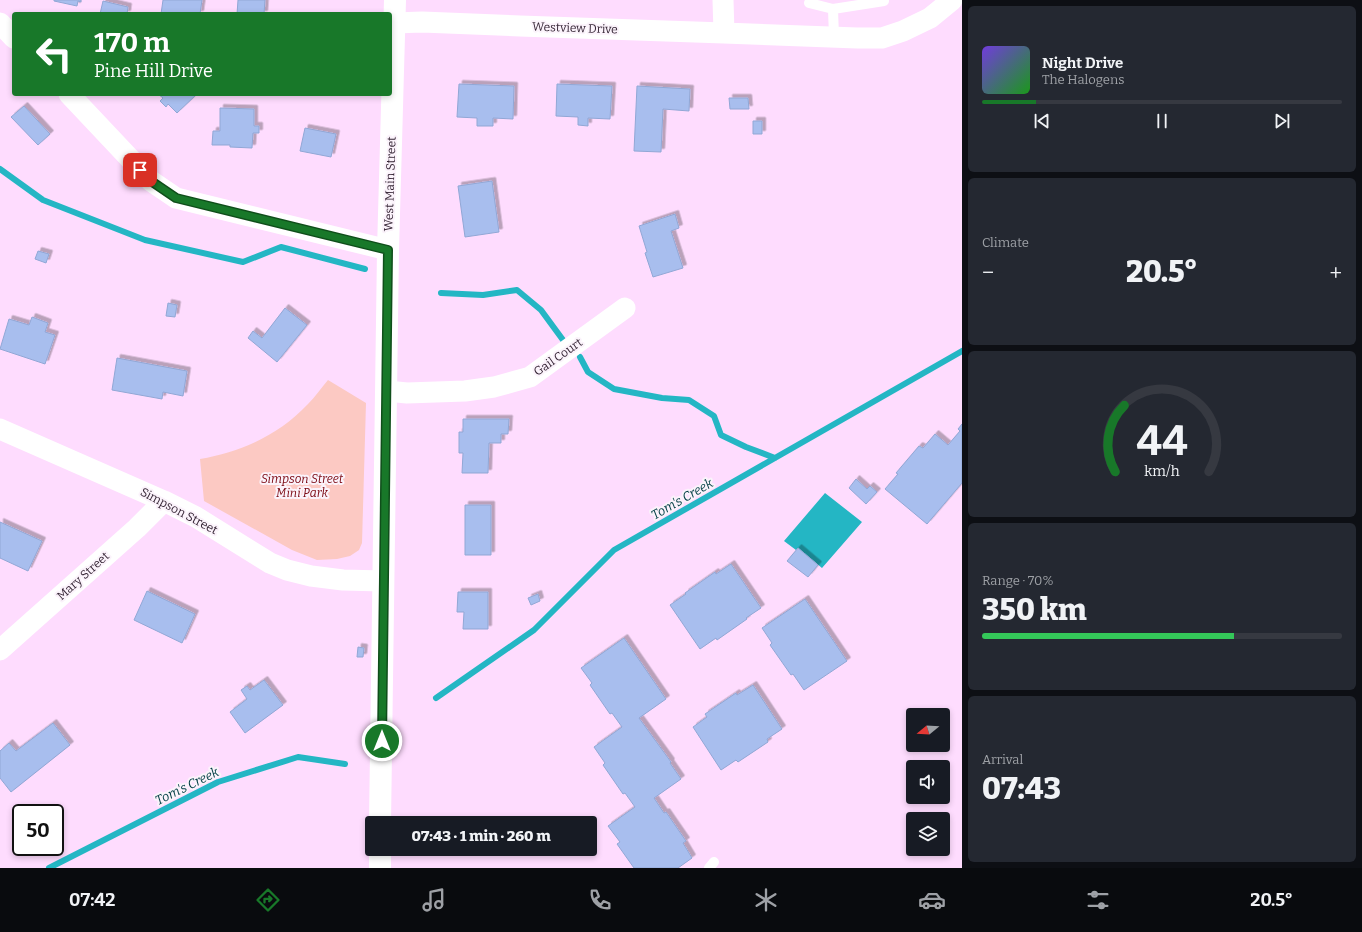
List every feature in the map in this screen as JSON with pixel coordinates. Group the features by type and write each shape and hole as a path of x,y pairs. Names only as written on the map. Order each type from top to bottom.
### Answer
{"main road":[{"name":"West Main Street","path":"380,816 388,250 395,0"},
{"path":"380,856 380,868"}],"street":[{"path":"723,0 724,33"},
{"name":"Westview Drive","path":"394,23 422,22 882,38 930,18 952,0"},
{"path":"0,23 12,36"},
{"path":"71,96 151,181 176,198 388,250"},
{"name":"Gail Court","path":"387,391 408,393 465,391 494,388 530,377 625,308"},
{"name":"Simpson Street","path":"0,429 164,501 196,517 270,563 288,570 311,576 343,580 383,581"},
{"name":"Mary Street","path":"0,650 137,528 164,501"}],"lane":[{"path":"809,3 833,8 884,1"},
{"path":"833,8 834,37"}],"green space":[{"name":"Simpson Street Mini Park","path":"328,380 366,403 362,543 359,550 350,556 337,559 317,560 292,550 204,501 200,459 245,447 285,425 311,401"}],"water":[{"path":"825,493 862,522 822,568 798,548 796,550 784,541"}],"building":[{"path":"54,0 81,0 81,2 78,1 77,6"},
{"path":"163,0 202,0 200,12 161,12"},
{"path":"238,0 265,0 264,12 237,12"},
{"path":"103,1 128,7 127,12 100,12"},
{"path":"459,84 514,86 513,119 493,118 493,126 477,126 477,118 457,117"},
{"path":"557,84 612,86 610,119 588,118 588,126 578,125 578,117 556,116"},
{"path":"637,86 690,89 689,111 663,109 661,152 634,151"},
{"path":"160,96 195,96 177,113 168,104 166,107 160,101 163,98"},
{"path":"729,98 748,98 749,109 730,109"},
{"path":"24,106 50,134 38,145 11,117"},
{"path":"220,108 254,109 254,126 259,126 259,133 253,133 252,148 230,147 230,145 212,145 213,131 220,131"},
{"path":"753,121 762,121 762,134 753,134"},
{"path":"305,128 336,134 331,157 300,151"},
{"path":"492,181 499,232 465,237 458,186"},
{"path":"675,214 679,228 671,231 683,268 653,277 645,253 647,252 639,226"},
{"path":"38,251 49,254 46,263 35,259"},
{"path":"168,303 177,305 175,317 166,316"},
{"path":"285,308 307,325 277,362 248,338 253,331 262,338"},
{"path":"32,317 48,323 45,332 55,335 45,364 0,349 9,319 29,325"},
{"path":"117,358 187,371 183,396 163,392 162,399 112,390"},
{"path":"463,419 509,419 508,434 501,434 501,443 489,443 488,473 462,473 463,453 459,453 459,432 463,432"},
{"path":"962,424 962,483 927,524 885,489 898,474 896,473 919,446 923,448 935,434 948,445 960,431 958,429"},
{"path":"856,479 867,489 870,486 877,492 866,504 849,488"},
{"path":"465,505 491,505 491,555 465,555"},
{"path":"0,522 42,541 28,571 0,558"},
{"path":"798,548 818,565 808,577 787,561"},
{"path":"731,564 761,608 717,640 716,638 700,649 670,605 715,572 716,574"},
{"path":"147,591 195,614 182,643 134,620"},
{"path":"458,592 488,592 488,629 463,629 464,612 457,612"},
{"path":"538,594 540,601 531,605 528,598"},
{"path":"805,599 847,661 804,690 793,674 791,675 770,645 772,643 762,628"},
{"path":"624,638 666,699 639,718 671,762 670,763 681,779 654,798 664,813 666,812 686,841 683,843 692,858 678,868 634,868 617,844 620,842 608,826 635,807 625,793 623,794 603,765 605,763 594,747 622,727 612,713 610,714 590,685 592,683 581,668"},
{"path":"358,647 364,648 363,657 357,657"},
{"path":"264,680 283,705 245,733 230,712 247,699 241,690 247,686 250,690"},
{"path":"753,685 782,729 767,739 768,742 738,762 736,760 721,770 693,727 707,717 705,714 736,693 737,695"},
{"path":"53,723 70,745 11,792 0,778 0,751 9,743 16,751"}],"waterway":[{"path":"0,169 43,200 145,240 243,262 281,247 365,269"},
{"path":"441,293 483,295 517,290 541,310 563,340"},
{"name":"Tom's Creek","path":"436,698 534,630 614,550 962,351"},
{"path":"580,357 588,372 614,389 662,398 689,400 714,416 721,435 746,447 775,458"},
{"name":"Tom's Creek","path":"49,868 218,782 298,757 345,764"}],"route":[{"path":"140,170 151,181 176,198 388,250 382,741"}]}
